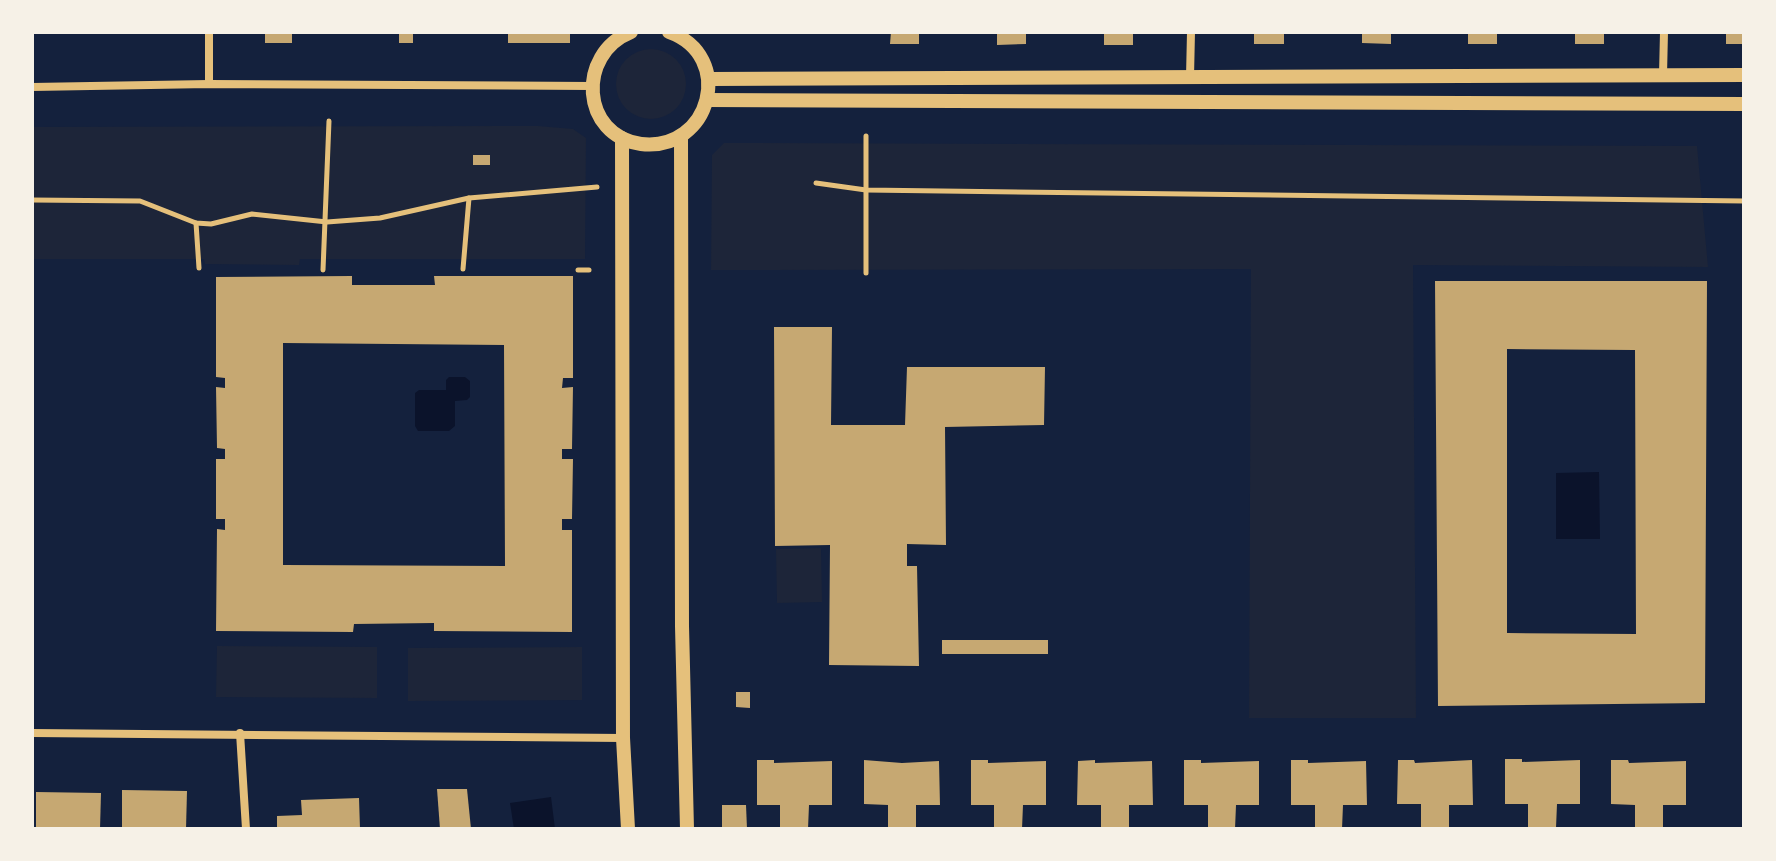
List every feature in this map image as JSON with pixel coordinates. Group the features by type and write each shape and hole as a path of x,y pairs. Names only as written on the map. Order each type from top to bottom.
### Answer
{"street":[{"path":"209,32 209,84"},
{"path":"1190,77 1191,32"},
{"path":"1663,75 1664,32"},
{"path":"623,34 605,50 595,67 592,86 594,102 609,128 622,138 639,144 657,144 681,136 701,116 707,100 710,79 693,47 677,34"},
{"path":"710,79 1744,75"},
{"path":"32,87 209,84 592,86"},
{"path":"707,100 1744,104"},
{"path":"681,136 682,626 687,829"},
{"path":"622,138 623,738 628,829"},
{"path":"32,733 623,738"},
{"path":"240,733 246,829"}],"path":[{"path":"323,270 329,121"},
{"path":"866,136 866,273"},
{"path":"816,183 866,190 1744,201"},
{"path":"32,200 140,201 196,223 211,224 252,214 327,222 380,218 469,198 597,187"},
{"path":"463,269 469,198"},
{"path":"196,223 199,268"},
{"path":"578,270 589,270"}],"shaded area":[{"path":"651,49 676,59 686,84 676,109 651,119 626,109 616,84 626,59"},
{"path":"538,126 573,129 586,138 585,259 300,259 299,265 205,264 204,259 32,259 32,127"},
{"path":"724,143 1697,146 1708,267 1413,265 1416,718 1249,718 1251,269 711,270 712,155"},
{"path":"449,377 465,377 470,381 470,397 455,401 455,426 449,431 418,431 415,426 415,393 419,390 446,390"},
{"path":"1599,472 1600,539 1556,539 1556,473"},
{"path":"821,548 822,602 777,603 776,549"},
{"path":"217,646 377,647 377,698 216,697"},
{"path":"582,647 582,700 408,701 408,648"},
{"path":"551,797 555,829 514,829 510,803"}],"building":[{"path":"265,32 292,32 292,43 265,43"},
{"path":"399,32 413,32 413,43 399,43"},
{"path":"508,32 570,32 570,43 508,43"},
{"path":"891,32 919,32 919,44 890,44"},
{"path":"997,32 1026,32 1026,44 997,45"},
{"path":"1104,32 1133,32 1133,45 1104,45"},
{"path":"1254,32 1284,32 1284,44 1254,44"},
{"path":"1362,32 1391,32 1391,44 1362,43"},
{"path":"1468,32 1497,32 1497,44 1468,44"},
{"path":"1575,32 1604,32 1604,44 1575,44"},
{"path":"1726,32 1744,32 1744,44 1726,44"},
{"path":"473,155 490,155 490,165 473,165"},
{"path":"352,276 352,285 435,285 434,276 573,276 573,378 563,378 562,388 573,387 572,449 562,449 562,459 573,459 572,519 562,519 562,530 572,530 572,632 434,631 434,623 354,624 353,632 216,631 217,529 225,530 225,519 216,519 216,459 225,459 225,449 217,448 216,387 225,388 225,378 216,377 216,277","holes":["283,343 504,345 505,566 283,565"]},
{"path":"1435,281 1707,281 1705,703 1438,706","holes":["1507,349 1635,350 1636,634 1507,633"]},
{"path":"774,327 832,327 831,425 905,425 907,367 1045,367 1044,425 945,427 946,545 907,544 907,566 917,566 919,666 829,665 830,545 775,546"},
{"path":"942,640 1048,640 1048,654 942,654"},
{"path":"736,692 750,692 750,708 736,707"},
{"path":"1505,759 1522,759 1522,762 1580,760 1580,804 1557,804 1556,828 1528,828 1528,804 1505,804"},
{"path":"757,760 774,760 774,763 832,761 832,805 809,805 808,829 780,829 780,805 757,805"},
{"path":"864,760 902,763 939,761 940,805 916,805 916,829 888,829 888,805 864,804"},
{"path":"971,760 988,760 988,763 1046,761 1046,805 1023,805 1022,829 994,829 994,805 971,805"},
{"path":"1095,760 1095,763 1152,761 1153,805 1129,805 1129,829 1101,829 1101,805 1077,805 1078,761"},
{"path":"1184,760 1201,760 1201,763 1259,761 1259,805 1236,805 1235,829 1208,829 1208,805 1184,805"},
{"path":"1291,760 1308,760 1308,763 1366,761 1367,805 1343,805 1342,829 1315,829 1315,805 1291,805"},
{"path":"1398,760 1414,760 1415,763 1472,760 1473,805 1449,805 1449,829 1421,829 1421,804 1397,804"},
{"path":"1611,760 1628,760 1629,763 1686,761 1686,805 1663,805 1663,829 1635,829 1635,805 1611,804"},
{"path":"437,789 467,789 471,829 440,829"},
{"path":"122,790 187,791 186,829 122,829"},
{"path":"36,792 101,793 100,829 36,829"},
{"path":"359,798 360,829 277,829 277,816 302,815 301,800"},
{"path":"722,805 746,805 747,829 722,829"}]}
